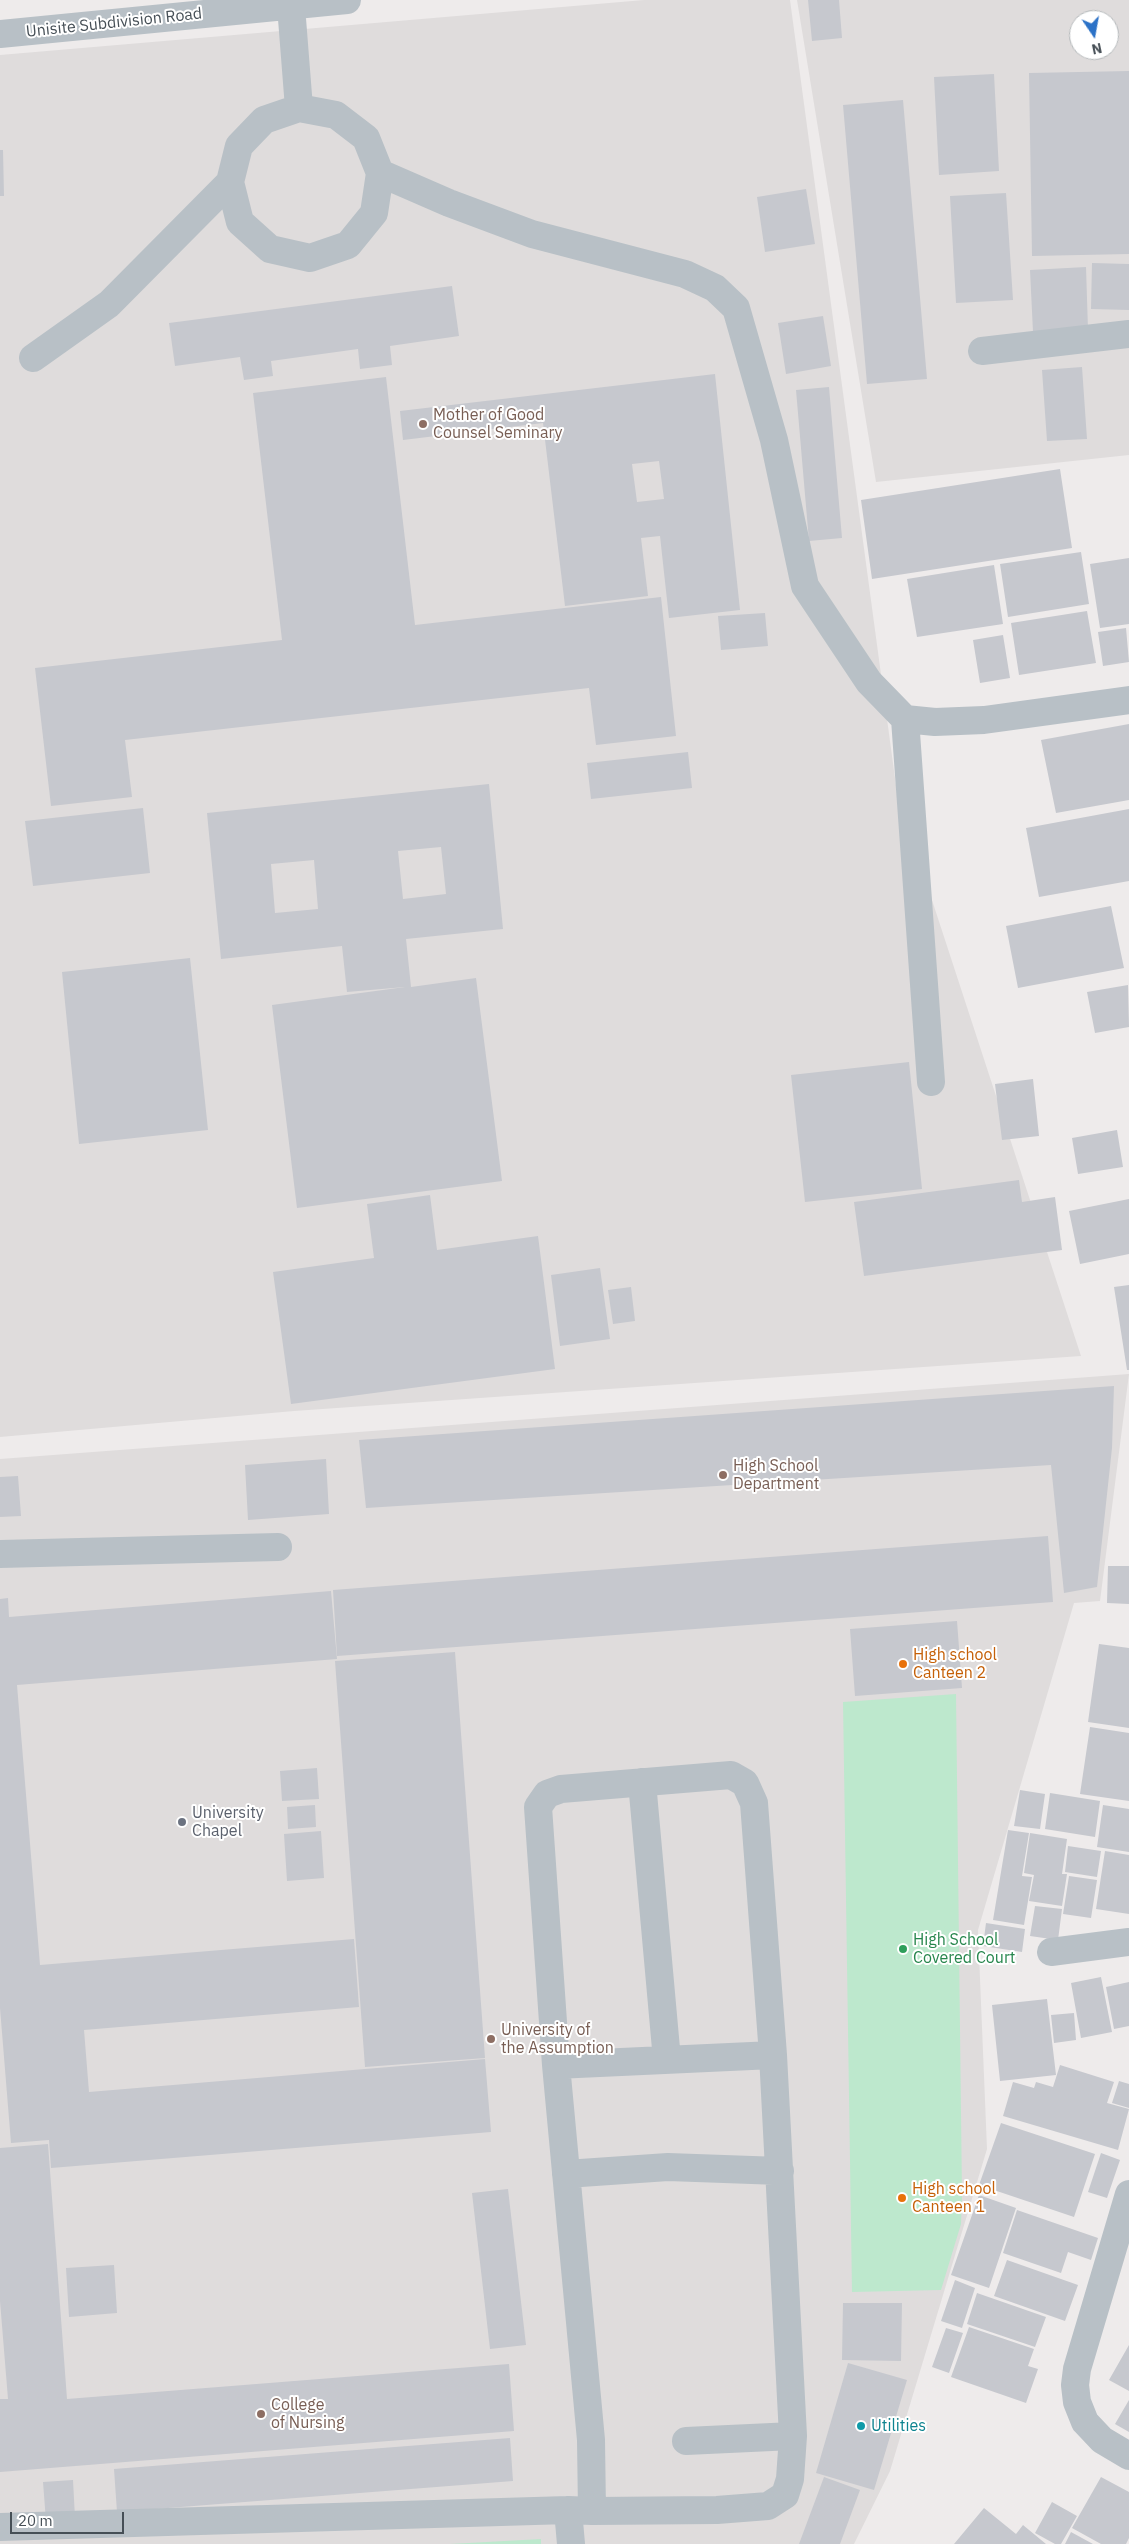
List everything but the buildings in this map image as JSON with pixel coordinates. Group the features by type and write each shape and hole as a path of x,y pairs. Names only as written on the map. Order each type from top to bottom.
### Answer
{"street":[{"name":"Unisite Subdivision Road","path":"0,34 347,0"},
{"path":"291,6 299,108"},
{"path":"299,108 336,115 366,138 380,173 374,213 348,245 310,258 270,249 240,222 230,182 239,146 264,120 299,108"},
{"path":"380,173 449,204 532,234 685,274 715,288 736,308 774,440 805,586 869,682 905,719 935,722 984,720 1129,700"},
{"path":"33,358 109,304 230,182"},
{"path":"982,351 1129,334"},
{"path":"905,719 931,1082"},
{"path":"0,1554 278,1547"},
{"path":"0,2526 580,2510 717,2510 768,2506 785,2494 790,2479 793,2436 773,2055 754,1804 745,1783 730,1775 561,1789 547,1794 538,1807 556,2065 591,2440 580,2510 571,2544"},
{"path":"642,1782 667,2060"},
{"path":"1051,1952 1129,1942"},
{"path":"556,2065 773,2055"},
{"path":"566,2174 668,2167 780,2171"},
{"path":"1129,2194 1077,2369 1075,2385 1077,2402 1085,2422 1102,2440 1129,2456"},
{"path":"686,2441 793,2436"}],"shaded area":[{"name":"Mother of Good Counsel Seminary","path":"644,0 790,0 897,793 1081,1356 294,1411 0,1437 0,55"},
{"path":"797,0 1129,0 1129,455 876,482"},
{"name":"University of the Assumption","path":"1129,1374 1100,1601 1074,1603 978,1930 987,2149 890,2471 854,2544 0,2544 0,1459"}],"green space":[{"name":"High School Covered Court","path":"956,1694 961,2224 941,2290 852,2292 843,1702"},
{"path":"541,2539 541,2544 450,2544"}],"place":[{"name":"Mother of Good Counsel Seminary","path":"423,424"},
{"name":"High School Department","path":"723,1475"},
{"name":"High school Canteen 2","path":"903,1664"},
{"name":"University Chapel","path":"182,1822"},
{"name":"High School Covered Court","path":"903,1949"},
{"name":"University of the Assumption","path":"491,2039"},
{"name":"High school Canteen 1","path":"902,2198"},
{"name":"College of Nursing","path":"261,2414"},
{"name":"Utilities","path":"861,2426"}]}
